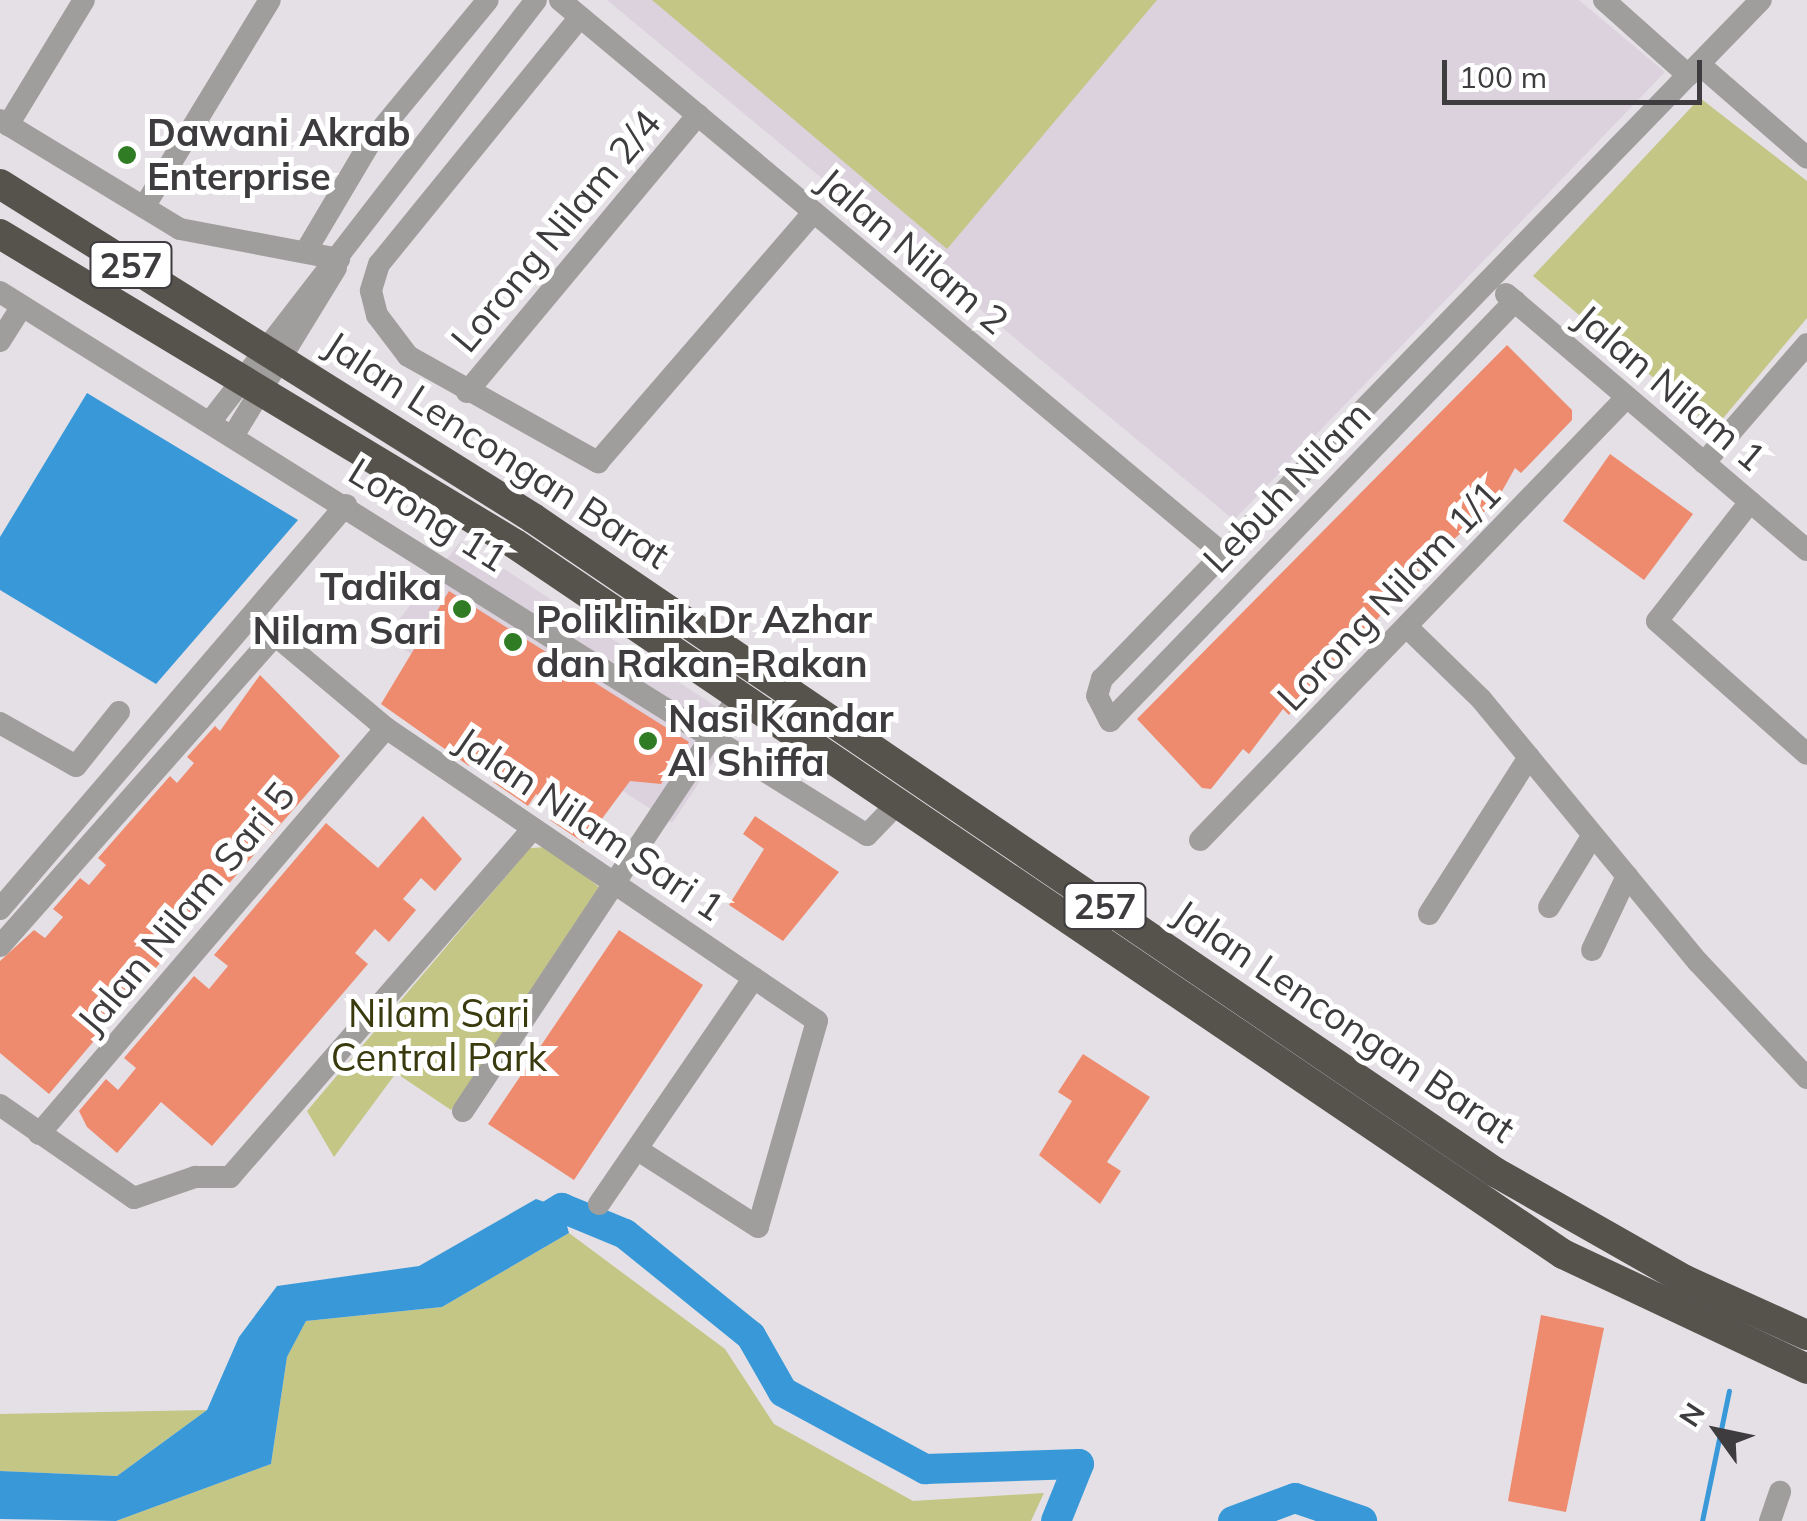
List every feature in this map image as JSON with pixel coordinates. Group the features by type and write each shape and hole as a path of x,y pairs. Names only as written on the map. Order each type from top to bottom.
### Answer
{"highway":[{"name":"Jalan Lencongan Barat","path":"0,184 273,353 676,614 1495,1172 1685,1280 1807,1335"},
{"name":"Jalan Lencongan Barat","path":"0,234 515,544 1563,1254 1807,1369"}],"street":[{"path":"84,0 4,122 144,207 230,244 307,249 339,259"},
{"path":"144,207 270,0"},
{"path":"307,249 370,143 488,0"},
{"path":"210,422 250,386 339,259 536,0"},
{"name":"Jalan Nilam 2","path":"560,0 1222,552"},
{"path":"1604,0 1807,158"},
{"path":"1222,552 1761,0"},
{"path":"580,16 379,264 371,291 390,339 467,392 598,462 814,212"},
{"name":"Lorong Nilam 2/4","path":"467,392 698,115"},
{"name":"Jalan Nilam 1","path":"1488,279 1807,550"},
{"name":"Lorong 11","path":"0,292 714,733 867,835 896,805"},
{"name":"Lebuh Nilam","path":"1222,552 1102,679 1097,696 1110,721 1515,301"},
{"path":"0,341 22,306"},
{"path":"1704,463 1807,344"},
{"path":"234,436 250,386"},
{"name":"Lorong Nilam 1/1","path":"1200,840 1626,398"},
{"path":"1750,502 1657,620 1807,754"},
{"path":"0,910 346,505"},
{"path":"1408,628 1529,757 1627,876 1807,1078"},
{"name":"Jalan Nilam Sari 1","path":"0,946 265,637 286,640 386,728 817,1021 760,1226 638,1150"},
{"path":"462,1111 738,698"},
{"path":"0,723 76,766 119,712"},
{"name":"Jalan Nilam Sari 5","path":"39,1134 386,728"},
{"path":"1429,914 1529,757"},
{"path":"0,1105 134,1198 194,1177 230,1177 533,828"},
{"path":"1549,907 1593,835"},
{"path":"1592,950 1627,876"},
{"path":"600,1204 754,978"},
{"path":"1770,1521 1780,1492"}],"shaded area":[{"path":"607,0 1579,0 1665,72 1234,520"},
{"path":"461,541 740,722 672,823 385,637"}],"green space":[{"path":"652,0 1157,0 947,249"},
{"path":"1700,98 1807,181 1807,318 1714,429 1533,276"},
{"name":"Nilam Sari Central Park","path":"548,847 599,887 451,1110 396,1073 334,1157 307,1111 530,848"},
{"path":"569,1233 725,1349 774,1424 913,1501 1044,1493 1031,1521 116,1521 271,1464 287,1357 306,1321 442,1307"},
{"path":"207,1410 117,1476 0,1471 0,1414"}],"water":[{"path":"87,393 298,520 156,684 0,590 0,537"},
{"path":"536,1199 562,1208 569,1233 442,1307 306,1321 287,1357 271,1464 116,1521 0,1519 0,1471 117,1476 207,1410 239,1337 277,1286 419,1266"}],"building":[{"path":"1507,345 1572,410 1572,420 1521,473 1515,468 1497,500 1417,573 1330,674 1320,672 1289,715 1283,709 1249,754 1243,749 1211,789 1202,788 1137,719"},
{"path":"1610,454 1693,514 1644,580 1563,521"},
{"path":"449,591 689,742 661,784 630,781 584,843 550,820 558,808 536,794 528,806 493,782 501,772 477,755 469,766 381,704"},
{"path":"260,675 340,756 225,888 211,876 192,897 206,909 179,940 166,929 146,952 160,963 49,1094 0,1053 0,961 34,930 45,938 63,917 53,909 80,878 89,885 106,865 98,858 170,776 177,783 194,763 187,757 215,726 220,731"},
{"path":"423,816 462,859 435,891 421,878 403,899 416,910 389,942 375,929 355,953 368,964 212,1146 161,1102 117,1153 87,1127 79,1111 106,1079 118,1090 136,1068 124,1058 194,976 209,989 228,966 214,955 326,823 378,868"},
{"path":"755,816 839,872 783,941 729,905 764,849 743,834"},
{"path":"619,930 703,985 574,1180 488,1124"},
{"path":"1083,1054 1150,1097 1107,1162 1121,1171 1100,1204 1039,1155 1072,1101 1058,1092"},
{"path":"1541,1315 1604,1328 1566,1512 1508,1501"}],"waterway":[{"path":"528,1229 562,1208 625,1234 751,1336 783,1392 925,1469 1079,1464 1056,1521"},
{"path":"1702,1521 1729,1391"},
{"path":"1233,1521 1295,1498 1362,1521"}],"place":[{"name":"Dawani Akrab Enterprise","path":"127,155"},
{"name":"Tadika Nilam Sari","path":"462,609"},
{"name":"Poliklinik Dr Azhar dan Rakan-Rakan","path":"513,642"},
{"name":"Nasi Kandar Al Shiffa","path":"648,741"}]}
